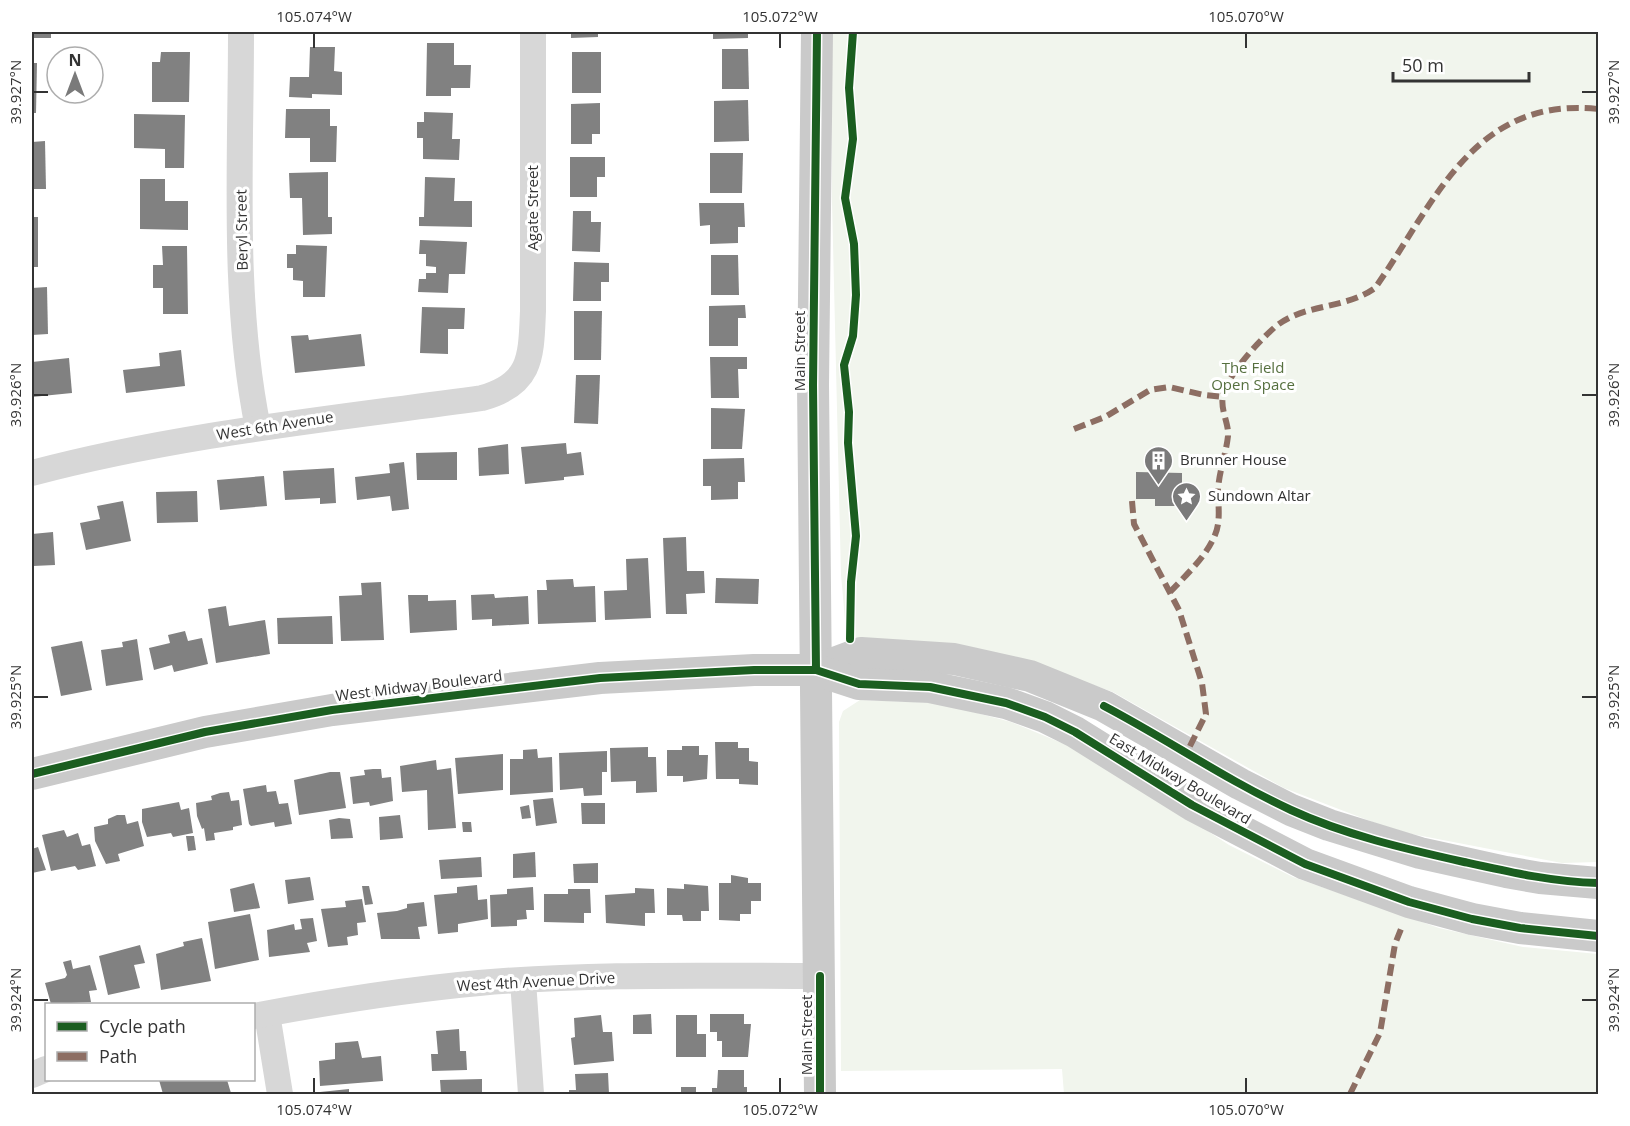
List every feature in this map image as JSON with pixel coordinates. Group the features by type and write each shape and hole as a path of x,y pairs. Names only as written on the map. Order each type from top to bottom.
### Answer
{"main road":[{"name":"Main Street","path":"817,32 813,374 820,1095"},
{"name":"East Midway Boulevard","path":"816,670 861,653 872,653 954,659 1030,676 1104,706 1240,784 1291,810 1390,844 1540,878 1599,883"},
{"name":"West Midway Boulevard","path":"32,774 205,732 332,710 600,678 754,670 816,670"},
{"name":"East Midway Boulevard","path":"816,670 859,684 903,685 962,693 1045,717 1105,749 1192,805 1305,864 1378,891 1472,919 1520,928 1599,936"},
{"path":"1378,891 1390,844"}],"street":[{"name":"Beryl Street","path":"241,32 243,332 249,383 258,428"},
{"name":"Agate Street","path":"518,382 532,348 533,32"},
{"name":"West 6th Avenue","path":"32,473 177,442 258,428 483,398 499,394 518,382"},
{"name":"West 4th Avenue Drive","path":"260,1015 393,993 523,981 663,976 820,976"},
{"path":"523,981 531,1095"},
{"path":"260,1015 280,1095"}],"green space":[{"name":"The Field Open Space","path":"832,32 1598,32 1598,862 1562,863 1396,831 1284,788 1113,692 1035,664 847,642 841,575 832,202"},
{"path":"860,700 939,703 1011,722 1093,756 1229,845 1293,877 1439,928 1523,947 1598,954 1598,1094 1064,1094 1062,1069 841,1071 839,722 843,711"}],"building":[{"path":"32,32 51,32 51,38 32,38"},
{"path":"571,32 598,32 598,37 571,38"},
{"path":"713,32 748,32 748,38 713,39"},
{"path":"427,43 454,43 454,65 471,65 470,88 451,88 451,96 426,96"},
{"path":"310,47 335,47 334,71 342,72 342,95 312,94 312,98 289,97 290,77 309,77"},
{"path":"722,49 748,49 749,89 722,89"},
{"path":"161,52 190,52 189,102 152,102 152,62 160,62"},
{"path":"572,52 601,52 601,93 572,93"},
{"path":"32,63 37,63 36,113 32,113"},
{"path":"748,100 749,141 714,142 714,101"},
{"path":"600,103 600,134 592,134 592,144 571,144 571,104"},
{"path":"286,109 330,109 330,126 337,126 336,162 310,162 310,138 285,138"},
{"path":"424,112 453,113 452,139 460,139 459,160 423,159 423,138 417,138 417,122 424,122"},
{"path":"134,114 185,115 184,168 165,168 165,149 134,148"},
{"path":"45,141 46,189 32,189 32,142"},
{"path":"710,153 743,153 742,193 710,193"},
{"path":"570,157 605,157 605,177 597,177 597,197 570,197"},
{"path":"328,172 328,217 332,217 332,234 303,235 302,198 290,198 289,173"},
{"path":"425,177 455,178 454,201 472,201 472,227 419,226 419,217 424,217"},
{"path":"140,179 165,179 165,201 188,201 188,230 140,229"},
{"path":"699,203 744,203 745,227 738,227 738,243 710,244 710,225 700,226"},
{"path":"573,211 591,211 591,222 601,222 600,252 572,251"},
{"path":"32,217 38,217 38,267 32,267"},
{"path":"420,240 467,242 465,274 449,274 448,293 418,292 419,279 426,279 426,273 436,273 436,267 426,266 426,254 419,254"},
{"path":"296,245 327,246 325,297 303,297 303,281 293,280 293,268 287,268 287,254 296,254"},
{"path":"162,246 187,246 188,314 163,314 163,288 153,288 153,265 163,265"},
{"path":"711,255 738,255 739,295 711,295"},
{"path":"574,262 609,263 609,282 601,282 601,301 573,301"},
{"path":"47,287 48,334 32,335 32,288"},
{"path":"745,305 746,318 738,318 738,346 709,346 709,306"},
{"path":"422,307 465,308 464,329 448,329 448,354 420,353"},
{"path":"574,311 602,311 601,360 574,360"},
{"path":"361,334 365,366 295,373 291,336 308,335 309,340"},
{"path":"181,350 185,386 126,393 123,370 160,366 159,353"},
{"path":"710,357 747,357 747,369 738,369 739,398 711,398"},
{"path":"69,358 72,393 32,397 32,362"},
{"path":"576,375 600,375 598,424 574,423"},
{"path":"711,408 745,409 742,449 711,449"},
{"path":"566,443 567,454 581,452 584,475 564,477 564,480 525,484 521,447"},
{"path":"508,444 509,474 479,476 478,448"},
{"path":"457,452 457,480 417,480 416,453"},
{"path":"744,458 745,482 738,482 738,499 711,500 711,486 703,486 703,459"},
{"path":"404,462 409,509 392,511 390,496 357,500 355,477 390,473 389,464"},
{"path":"334,468 336,503 320,504 320,498 285,500 283,471"},
{"name":"Brunner House","path":"1136,472 1182,473 1182,506 1155,506 1155,499 1136,499"},
{"path":"264,476 267,506 220,510 217,480"},
{"path":"197,491 198,522 157,523 156,492"},
{"path":"123,501 131,541 86,550 80,523 100,519 97,506"},
{"path":"53,532 55,565 33,566 34,573 32,573 32,534"},
{"path":"686,537 687,571 704,571 705,593 686,594 687,614 666,614 663,538"},
{"path":"648,558 651,618 605,620 604,591 627,590 626,559"},
{"path":"716,578 759,579 758,604 715,603"},
{"path":"573,579 574,587 595,586 596,622 538,624 537,590 547,590 546,580"},
{"path":"381,582 384,640 341,641 339,596 362,595 361,583"},
{"path":"494,594 495,598 528,596 529,624 492,626 492,619 472,620 471,595"},
{"path":"408,595 428,595 428,601 456,600 457,630 410,633"},
{"path":"226,606 229,626 265,620 270,654 216,663 208,609"},
{"path":"332,616 333,644 278,644 277,618"},
{"path":"185,631 188,641 202,638 208,664 174,672 172,665 154,670 149,648 170,643 168,635"},
{"path":"137,639 143,680 106,686 101,650 123,647 122,642"},
{"path":"82,641 92,690 61,696 51,647"},
{"path":"715,742 738,742 738,748 749,748 749,761 758,762 758,785 739,784 739,779 716,779"},
{"path":"682,746 699,746 699,755 708,755 707,779 683,782 683,776 667,776 667,750 682,750"},
{"path":"648,747 648,757 656,757 657,792 636,793 636,781 611,782 610,748"},
{"path":"537,749 538,758 552,757 553,792 510,795 510,759 523,759 523,750"},
{"path":"607,751 607,772 602,772 602,795 584,796 583,788 560,790 559,753"},
{"path":"503,754 503,790 458,794 455,758"},
{"path":"436,760 437,770 451,768 456,828 428,830 427,790 402,792 400,766"},
{"path":"381,769 382,778 391,777 393,801 370,806 369,802 353,804 350,777 365,775 364,770"},
{"path":"340,772 346,808 299,815 294,780"},
{"path":"266,785 267,792 276,791 279,804 288,803 292,824 275,827 274,822 251,826 249,824 243,789"},
{"path":"229,792 231,801 239,800 242,825 233,827 233,830 214,833 215,840 206,841 204,828 202,829 197,816 196,803 212,800 211,796"},
{"path":"553,798 557,823 536,826 533,800"},
{"path":"179,802 181,810 189,808 193,833 173,837 171,833 147,837 142,822 142,809"},
{"path":"581,803 605,803 605,824 582,824"},
{"path":"529,805 531,818 522,819 520,807"},
{"path":"117,815 125,815 127,824 138,821 144,846 118,854 120,861 106,864 95,841 94,827 108,824 108,819"},
{"path":"400,815 403,838 380,840 379,817"},
{"path":"350,819 353,838 331,839 329,820"},
{"path":"462,822 471,822 472,832 463,832"},
{"path":"64,830 67,837 78,833 82,846 90,844 96,866 78,870 75,866 51,871 42,835"},
{"path":"186,836 194,836 196,850 188,851"},
{"path":"38,847 46,870 32,873 32,849"},
{"path":"535,852 536,877 513,878 513,854"},
{"path":"481,857 482,877 441,879 439,860"},
{"path":"598,863 598,883 574,883 573,864"},
{"path":"731,875 748,878 748,883 761,883 761,901 751,901 751,914 740,914 740,921 719,920 719,883 731,883"},
{"path":"310,877 314,900 288,904 285,880"},
{"path":"254,883 260,908 234,912 230,889"},
{"path":"684,884 708,886 709,911 701,911 701,921 683,921 682,915 667,915 667,888 684,889"},
{"path":"477,885 478,900 487,899 488,919 458,924 458,932 438,934 434,895 457,893 457,887"},
{"path":"362,886 369,886 373,904 365,905"},
{"path":"533,887 534,910 526,910 527,919 517,920 517,926 491,927 490,895 507,894 507,889"},
{"path":"635,888 654,889 655,913 645,913 645,926 606,923 605,895 635,893"},
{"path":"568,889 590,889 591,913 584,913 584,923 544,922 544,894 568,894"},
{"path":"362,899 366,922 357,923 358,935 347,937 348,945 328,947 321,909 346,907 345,901"},
{"path":"424,902 427,926 418,927 420,939 381,939 377,913 397,911 407,908 407,904"},
{"path":"250,914 259,960 215,969 208,922"},
{"path":"313,918 317,941 307,943 310,952 269,957 267,930 294,924 295,930 302,929 300,919"},
{"path":"202,938 211,981 161,990 156,954 184,946 183,942"},
{"path":"140,945 145,963 134,965 140,988 108,995 99,956"},
{"path":"71,960 73,969 90,965 97,990 89,991 91,1002 51,1003 45,983 65,978 67,975 63,962"},
{"path":"651,1014 652,1034 633,1034 633,1015"},
{"path":"710,1014 744,1014 744,1024 751,1024 748,1057 722,1057 722,1041 717,1041 717,1032 710,1032"},
{"path":"601,1015 603,1032 612,1032 614,1061 574,1065 571,1038 575,1037 574,1018"},
{"path":"676,1015 697,1015 697,1034 706,1034 706,1057 676,1057"},
{"path":"459,1029 460,1051 466,1051 467,1070 432,1071 431,1054 438,1054 436,1031"},
{"path":"358,1041 362,1058 381,1056 383,1081 320,1086 319,1061 335,1059 335,1043"},
{"path":"718,1070 744,1070 744,1087 747,1087 747,1094 712,1094 712,1088 717,1088"},
{"path":"608,1073 609,1094 569,1094 569,1090 576,1090 575,1074"},
{"path":"482,1079 482,1094 441,1094 440,1080"},
{"path":"159,1081 227,1081 231,1093 163,1094"},
{"path":"681,1087 696,1087 696,1094 681,1094"},
{"path":"349,1089 349,1094 320,1094 320,1092"}],"marked path":[{"path":"1170,592 1201,558 1217,530 1218,490 1228,436 1223,396 1237,368 1252,350 1286,319 1350,300 1375,288 1439,191 1462,162 1488,138 1519,120 1555,109 1598,109"},
{"path":"1074,429 1105,417 1150,390 1169,387 1223,397"},
{"path":"1132,501 1134,524 1179,610 1202,683 1206,714 1187,752"},
{"path":"1350,1094 1380,1033 1395,944 1401,929"}],"cycle path":[{"path":"816,670 813,385 817,32"},
{"path":"850,639 851,582 856,536 844,365 853,336 856,295 854,244 845,198 853,139 849,88 853,32"},
{"path":"32,774 205,732 332,710 600,678 754,670 816,670 859,684 930,687 1006,703 1045,717 1075,732 1192,805 1305,864 1409,902 1472,919 1520,928 1598,936"},
{"path":"1104,706 1267,798 1333,827 1398,846 1498,869 1548,879 1598,883"},
{"path":"820,976 820,1094"}],"place":[{"name":"Brunner House","path":"1159,486"},
{"name":"Sundown Altar","path":"1187,522"}]}
